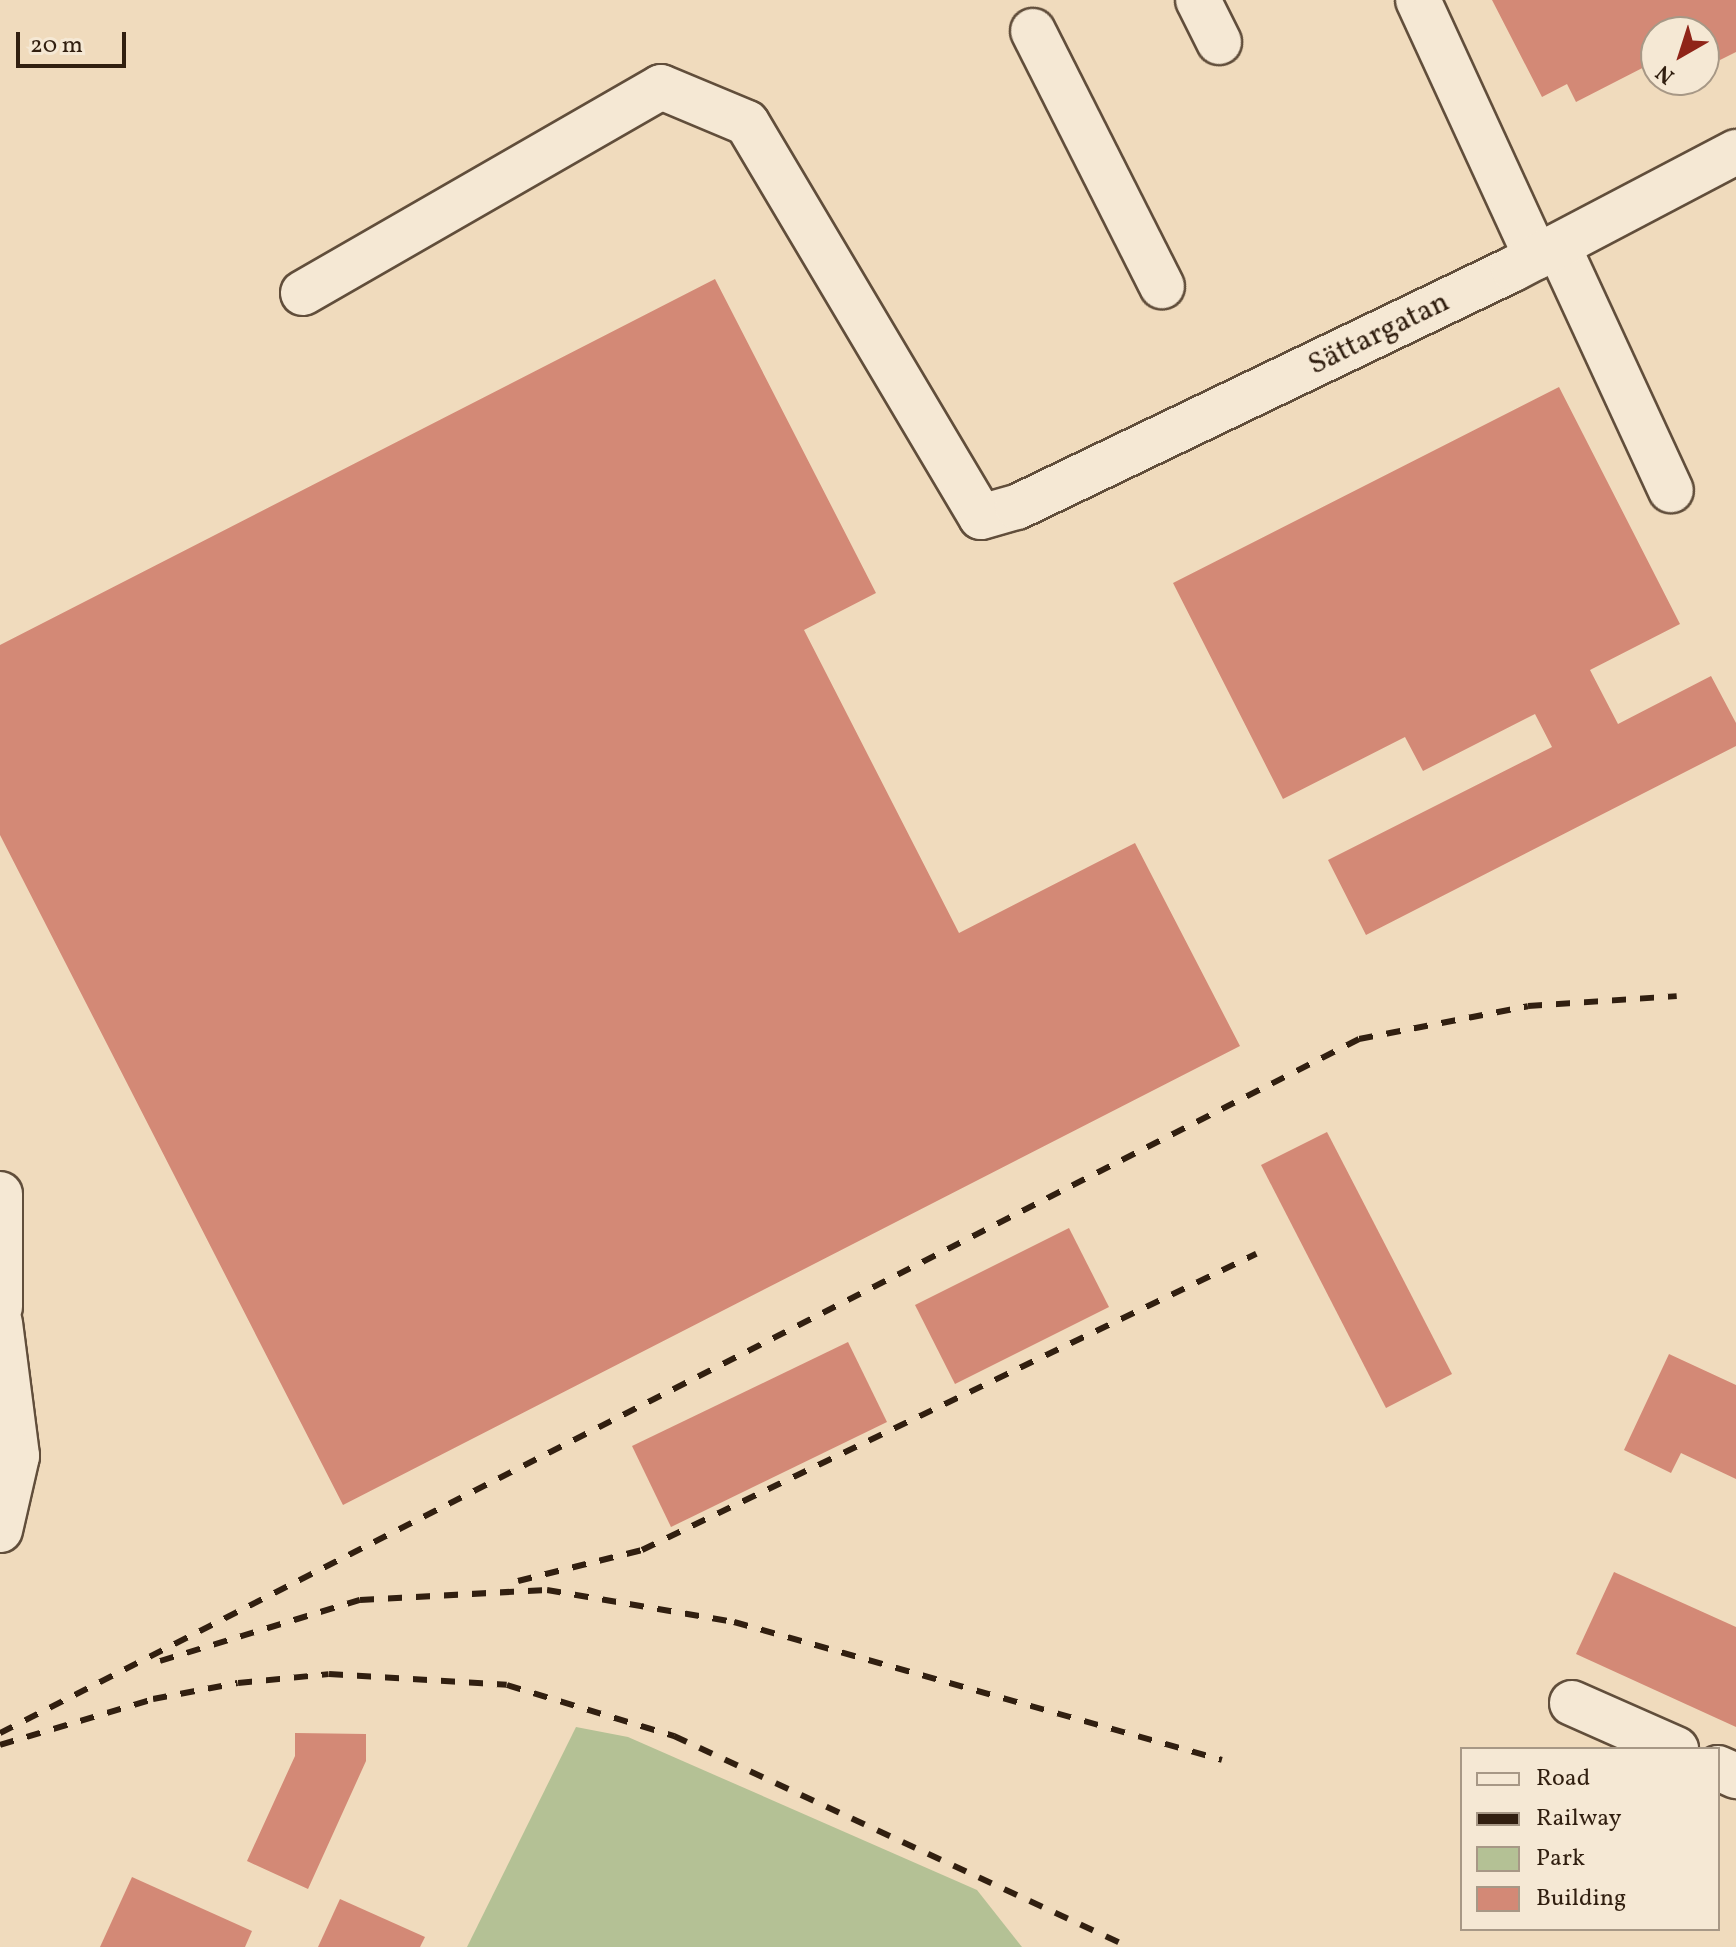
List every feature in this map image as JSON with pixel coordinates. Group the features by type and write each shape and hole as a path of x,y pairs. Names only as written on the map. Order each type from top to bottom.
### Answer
{"street":[{"path":"1198,0 1219,42"},
{"path":"1418,0 1671,490"},
{"path":"1033,31 1162,286"},
{"name":"Sättargatan","path":"303,293 661,87 747,123 981,517 1017,507 1547,251 1736,152"},
{"path":"0,1194 0,1307"},
{"path":"0,1323 17,1456 0,1530"},
{"path":"1572,1703 1671,1747"}],"green space":[{"path":"576,1727 628,1737 977,1890 1022,1947 467,1947"}],"building":[{"path":"1492,0 1736,0 1736,52 1720,60 1720,16 1640,16 1640,69 1576,102 1567,84 1542,97"},
{"path":"715,279 876,593 804,630 959,933 1135,843 1240,1046 343,1505 0,835 0,645"},
{"path":"1559,387 1680,624 1590,670 1618,724 1711,676 1736,723 1736,746 1366,935 1328,860 1552,747 1535,714 1423,771 1405,737 1283,799 1173,583"},
{"path":"1327,1132 1452,1374 1386,1408 1261,1165"},
{"path":"1069,1228 1109,1307 955,1384 915,1305"},
{"path":"848,1342 887,1422 671,1527 632,1446"},
{"path":"1669,1354 1736,1385 1736,1479 1681,1453 1671,1473 1624,1450"},
{"path":"1614,1572 1736,1627 1736,1727 1576,1654"},
{"path":"295,1733 366,1734 366,1761 308,1889 247,1861 295,1756"},
{"path":"132,1877 252,1931 245,1947 100,1947"},
{"path":"340,1899 425,1937 420,1947 318,1947"}],"railway":[{"path":"0,1733 1359,1039 1528,1006 1677,996"},
{"path":"518,1581 642,1550 1256,1254"},
{"path":"160,1661 360,1600 547,1590 734,1622 1222,1760"},
{"path":"0,1745 153,1699 238,1683 329,1674 507,1685 674,1736 1129,1947"}]}
